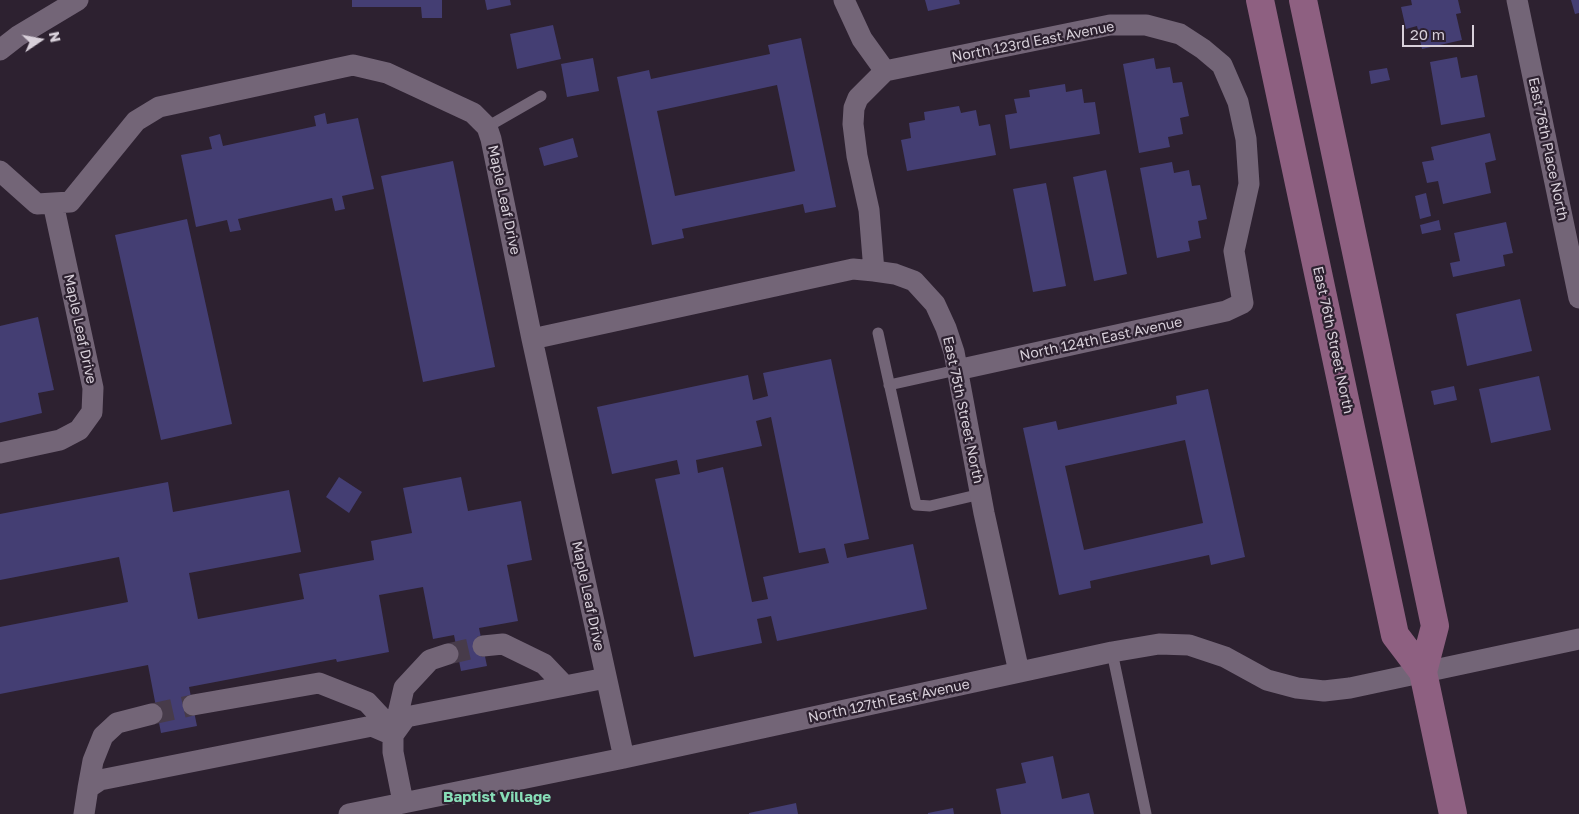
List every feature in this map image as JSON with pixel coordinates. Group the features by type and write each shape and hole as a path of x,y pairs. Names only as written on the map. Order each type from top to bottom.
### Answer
{"main road":[{"name":"East 76th Street North","path":"1260,0 1395,634 1423,672 1454,814"},
{"name":"East 76th Street North","path":"1303,0 1435,626 1423,672"}],"street":[{"path":"0,50 18,36 78,0"},
{"path":"844,0 862,39 885,71 858,98 854,108 853,124 857,156 869,210 874,271"},
{"name":"East 76th Place North","path":"1517,0 1579,298"},
{"name":"North 123rd East Avenue","path":"885,71 1110,25 1146,25 1180,34 1203,49 1222,66 1238,102 1246,139 1249,184 1234,251 1243,303"},
{"name":"Maple Leaf Drive","path":"0,453 60,440 79,430 92,412 93,388 53,203 70,202 136,121 159,107 353,65 386,74 473,113 487,127 491,139 532,339 624,758"},
{"path":"0,171 37,204 53,203"},
{"name":"East 75th Street North","path":"532,339 853,269 895,274 914,281 934,304 946,328 954,352 981,494 1019,672"},
{"name":"North 124th East Avenue","path":"957,370 1226,312 1243,303"},
{"name":"North 127th East Avenue","path":"349,814 624,758 1112,652 1159,644 1189,645 1225,657 1267,680 1297,688 1324,691 1350,688 1579,639"},
{"path":"483,646 503,644 536,660 544,664 565,686"},
{"path":"403,802 392,752 394,733 404,688 430,660 448,654"},
{"path":"394,733 406,717 606,678"},
{"path":"193,706 319,683 367,702 394,733"},
{"path":"84,814 94,761 102,736 117,723 152,714"},
{"path":"88,788 100,780 372,726 394,733"}],"lane":[{"path":"487,127 541,96"},
{"path":"878,333 916,505 930,506 981,494"},
{"path":"889,385 957,370"},
{"path":"1112,652 1146,814"}],"building":[{"path":"352,0 442,0 442,18 422,18 421,7 352,7"},
{"path":"485,0 510,0 511,5 487,10"},
{"path":"925,0 959,0 960,4 928,11"},
{"path":"1411,0 1458,0 1461,13 1456,14 1462,40 1422,49 1417,26 1406,29 1401,7 1412,5"},
{"path":"1571,0 1579,0 1579,13 1575,14"},
{"path":"553,25 561,59 517,69 510,34"},
{"path":"801,38 836,207 805,213 803,204 682,229 684,238 652,245 617,77 649,70 651,79 770,54 768,45","holes":["777,85 795,171 675,196 657,111"]},
{"path":"1457,57 1461,78 1477,75 1485,117 1441,125 1430,62"},
{"path":"593,58 599,91 567,97 561,64"},
{"path":"1154,58 1156,69 1170,67 1173,83 1182,82 1189,116 1180,118 1183,134 1168,137 1170,147 1139,153 1123,64"},
{"path":"1387,68 1390,80 1371,84 1369,71"},
{"path":"1065,84 1066,92 1082,89 1084,103 1095,102 1100,134 1010,149 1005,115 1017,113 1014,99 1030,97 1029,90"},
{"path":"959,106 961,113 976,110 979,126 990,124 996,155 907,171 901,140 911,138 909,123 925,120 924,112"},
{"path":"325,113 327,124 358,118 374,189 342,196 345,209 335,211 332,198 238,219 241,230 230,232 227,220 196,227 181,155 212,149 209,137 220,134 223,146 316,126 314,116"},
{"path":"1490,133 1496,160 1485,163 1491,193 1443,204 1438,181 1427,183 1422,162 1434,160 1431,147"},
{"path":"573,138 578,157 544,166 539,148"},
{"path":"453,161 495,367 423,382 381,176"},
{"path":"1172,162 1174,173 1189,170 1192,186 1200,185 1207,219 1198,221 1201,238 1188,241 1190,251 1157,258 1140,168"},
{"path":"1106,170 1127,274 1094,281 1073,177"},
{"path":"1046,183 1066,286 1033,292 1013,189"},
{"path":"1426,193 1431,216 1420,219 1415,196"},
{"path":"187,219 232,424 161,440 115,235"},
{"path":"1439,220 1441,230 1422,234 1420,225"},
{"path":"1506,222 1513,253 1503,255 1505,266 1453,277 1450,263 1460,261 1454,233"},
{"path":"1520,299 1532,351 1467,366 1456,314"},
{"path":"38,317 54,390 38,393 42,413 0,423 0,326"},
{"path":"831,359 869,539 844,544 847,558 913,544 927,609 777,641 771,616 757,619 762,643 694,657 655,479 680,474 677,460 612,474 597,407 748,375 753,400 768,396 763,373","holes":["771,417 799,553 825,548 829,563 763,577 768,599 752,602 723,467 698,473 696,460 762,446 756,421"]},
{"path":"1539,376 1551,430 1491,443 1479,389"},
{"path":"1454,386 1457,400 1434,405 1431,391"},
{"path":"1208,389 1245,557 1211,565 1209,555 1090,581 1091,588 1059,595 1023,428 1056,421 1058,430 1177,404 1176,396","holes":["1185,440 1203,523 1084,550 1065,466"]},
{"path":"339,477 362,492 349,513 326,497"},
{"path":"461,477 468,511 521,501 532,560 507,565 518,621 479,628 487,666 461,671 454,635 433,639 423,587 379,595 389,652 337,662 336,659 189,687 197,726 161,733 148,665 0,694 0,627 128,602 119,557 0,580 0,514 168,482 173,512 289,490 301,552 189,573 198,619 304,599 299,574 374,560 371,541 412,533 403,488"},
{"path":"1053,756 1062,799 1089,793 1094,814 1001,814 996,789 1026,783 1021,763"},
{"path":"796,803 798,814 749,814 749,813"},
{"path":"953,808 954,814 928,814 928,813"}],"tunnel":[{"path":"448,654 483,646"},
{"path":"152,714 193,705"}],"district":[{"name":"Baptist Village","path":"497,797"}]}
